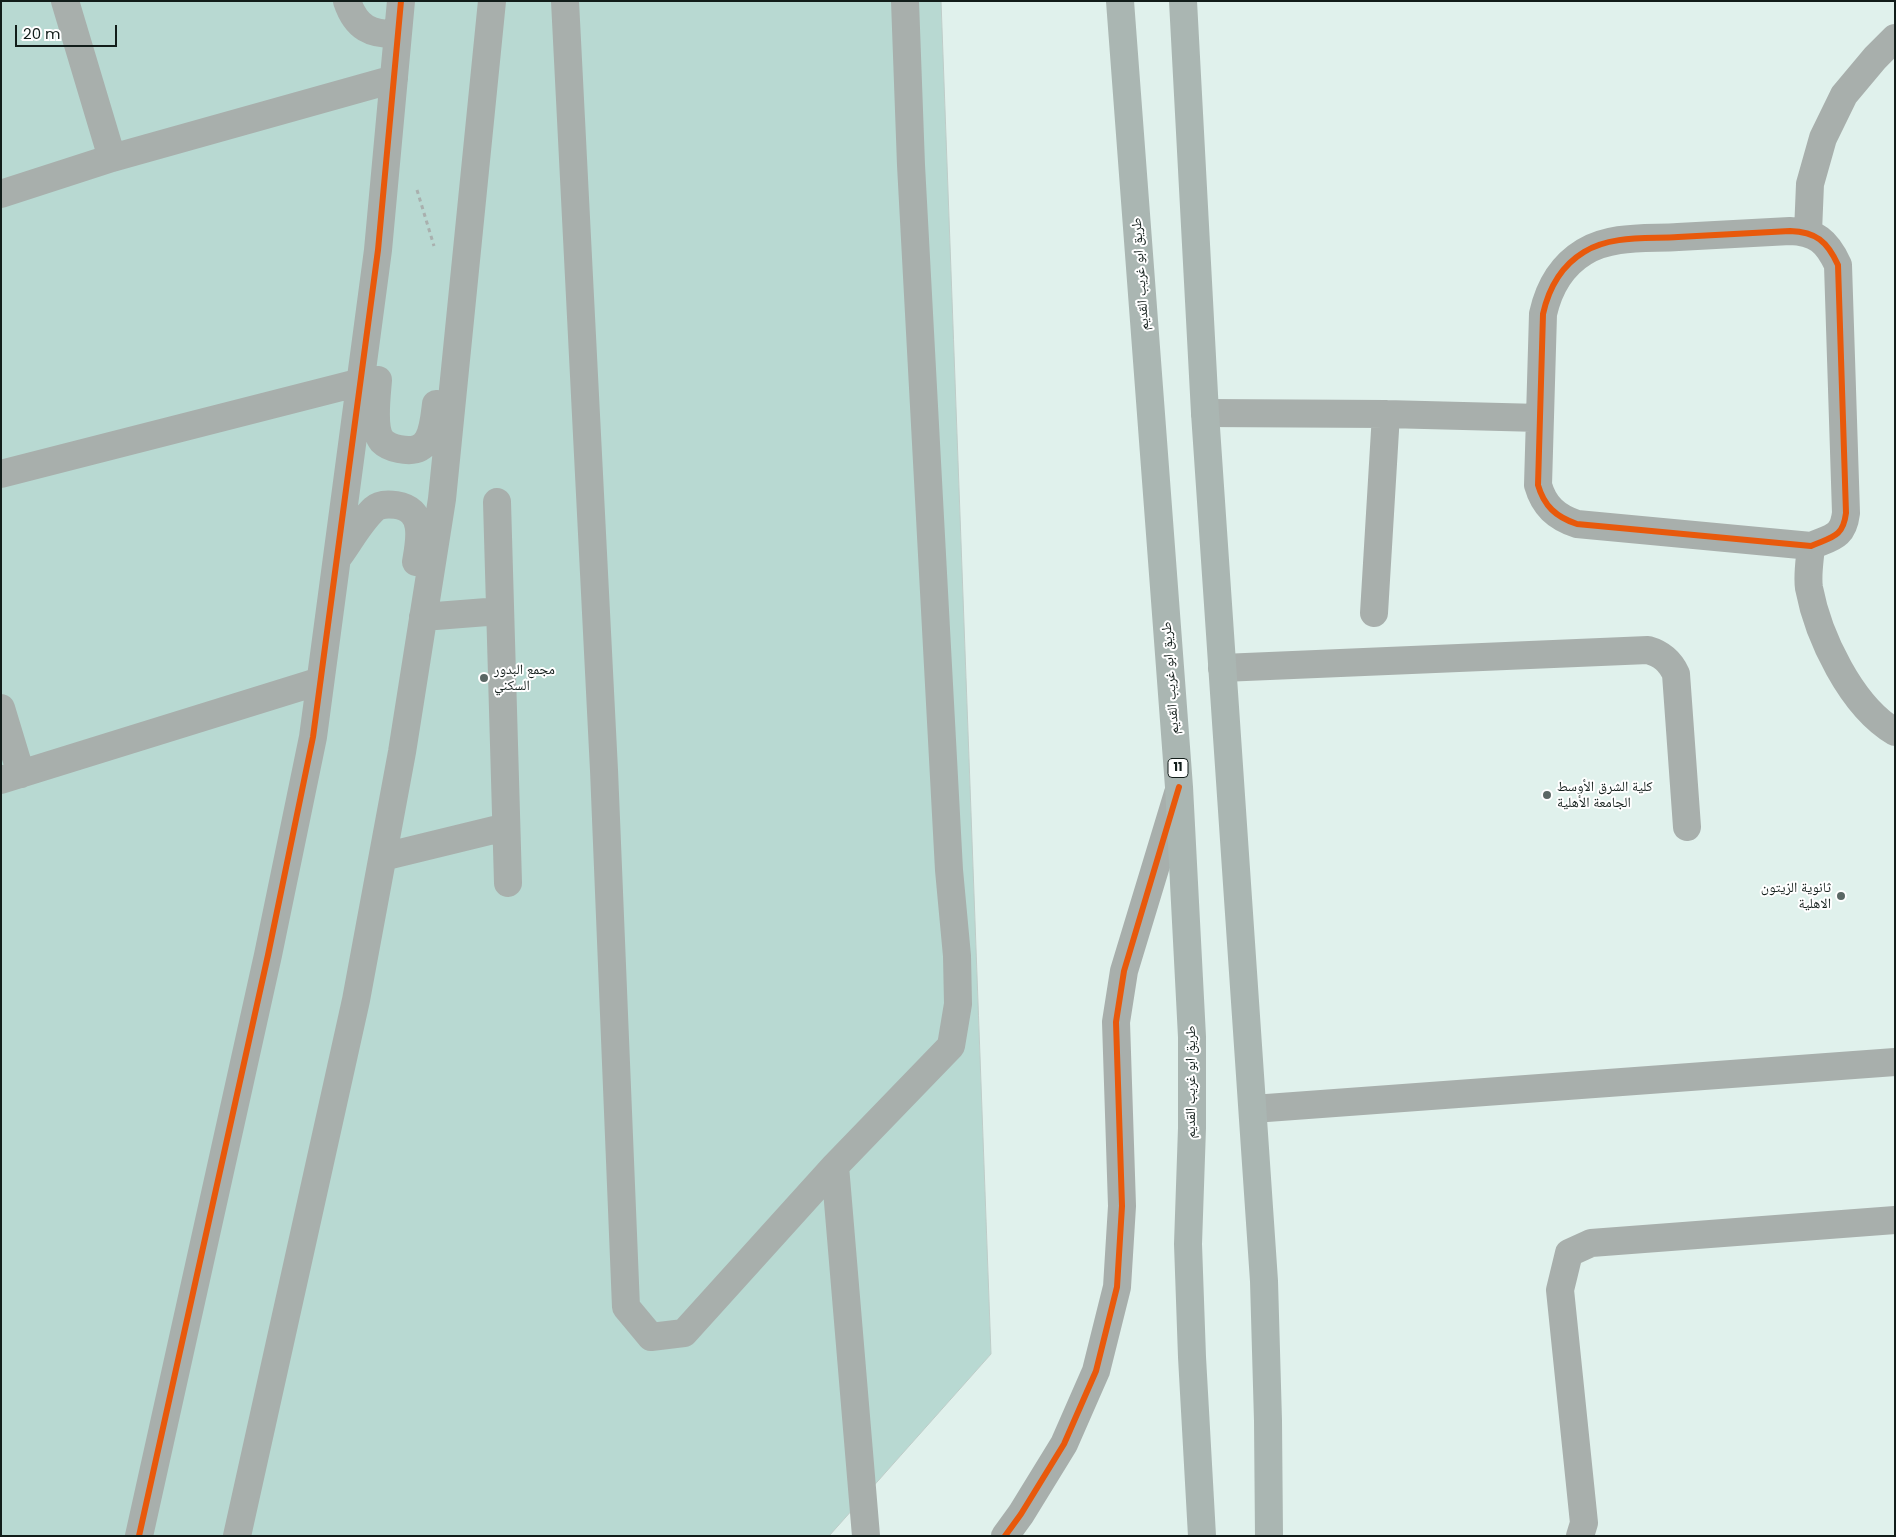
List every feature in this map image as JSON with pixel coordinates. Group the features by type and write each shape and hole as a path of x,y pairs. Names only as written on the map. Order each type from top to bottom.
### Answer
{"highway":[{"name":"طريق ابو غريب القديم","path":"1120,1 1180,787 1192,1037 1192,1128 1188,1244 1202,1536"},
{"path":"1183,1 1205,413 1264,1281 1269,1536"}],"street":[{"path":"65,1 112,158"},
{"path":"348,1 352,16 364,28 380,34 398,34"},
{"path":"139,1536 268,955 313,737 336,560 348,487 378,250 400,1"},
{"path":"237,1536 356,1000 402,752 442,499 492,1"},
{"path":"565,1 604,770 626,1307 651,1337 684,1333 835,1166 951,1046 958,1004 957,956 949,870 912,175 905,1"},
{"path":"1808,232 1810,184 1823,138 1844,95 1875,58 1895,38"},
{"path":"1,194 112,158 394,79"},
{"path":"389,124 392,242 378,377 377,428 382,441 393,447 408,451 422,447 432,436 439,370 440,337 452,238 461,193 480,121"},
{"path":"1790,230 1808,232 1826,246 1838,265 1846,513 1845,523 1840,532 1811,546 1577,524 1564,520 1552,512 1546,504 1538,485 1543,314 1546,299 1561,271 1585,251 1615,241 1790,230"},
{"path":"1,474 361,382"},
{"path":"1205,413 1386,414 1540,418"},
{"path":"1374,613 1386,414"},
{"path":"497,502 508,883"},
{"path":"336,560 376,508 390,504 404,506 415,514 419,525 419,541 385,744 375,898"},
{"path":"1811,546 1808,586 1818,622 1835,662 1857,696 1885,726 1895,732"},
{"path":"423,618 500,611"},
{"path":"1222,668 1648,650 1657,653 1665,658 1676,674 1687,827"},
{"path":"1,708 11,777 320,681"},
{"path":"1005,1536 1021,1514 1068,1435 1096,1371 1118,1287 1122,1206 1116,1022 1124,971 1180,787"},
{"path":"383,857 506,827"},
{"path":"1253,1109 1895,1062"},
{"path":"835,1166 866,1536"},
{"path":"1580,1536 1584,1523 1560,1290 1569,1253 1591,1243 1895,1220"}],"building":[{"name":"مجمع البدور السكني","path":"1,1 941,1 991,1354 829,1536 1,1536"}],"cycle path":[{"path":"139,1536 268,955 313,737 378,250 401,1"},
{"path":"1790,231 1807,233 1820,239 1830,250 1838,265 1846,513 1839,532 1835,536 1811,546 1577,524 1563,518 1552,510 1547,505 1538,485 1543,314 1557,278 1569,264 1584,252 1618,240 1790,231"},
{"path":"1005,1536 1021,1514 1064,1444 1096,1371 1117,1287 1122,1206 1116,1022 1124,971 1179,787"}],"place":[{"name":"مجمع البدور السكني","path":"484,678"},
{"name":"كلية الشرق الأوسط الجامعة الأهلية","path":"1547,795"},
{"name":"ثانوية الزيتون الاهلية","path":"1841,896"}]}
